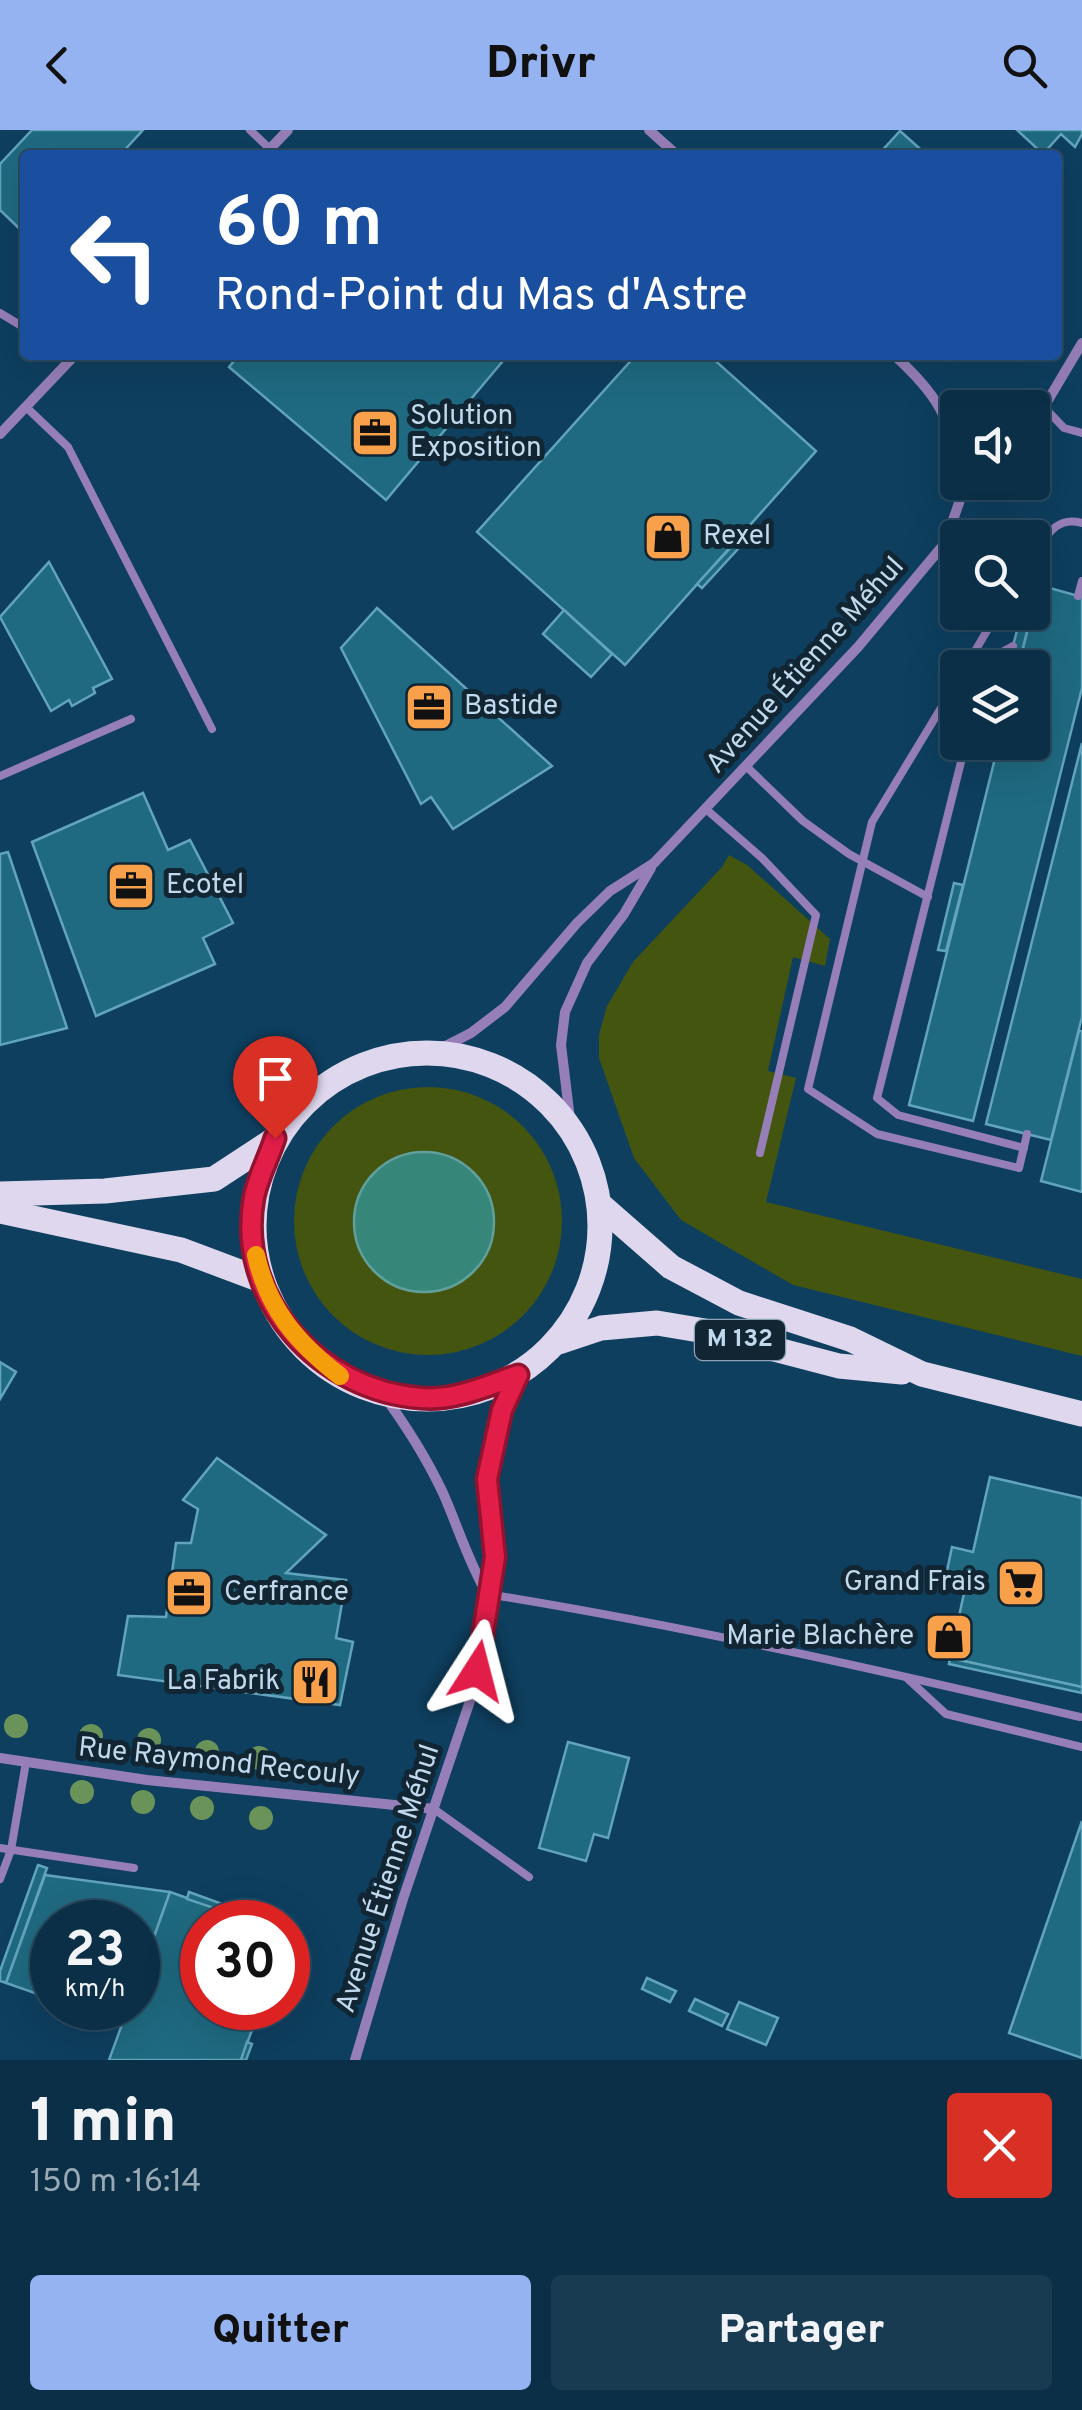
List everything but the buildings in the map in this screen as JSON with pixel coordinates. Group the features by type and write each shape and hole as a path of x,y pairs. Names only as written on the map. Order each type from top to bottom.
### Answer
{"main road":[{"path":"434,1052 478,1060 520,1079 572,1127 599,1204 598,1250 586,1294 559,1342 518,1375 465,1394 424,1399 382,1392 341,1376 306,1350 279,1318 262,1280 253,1238 254,1197 275,1138 294,1112 334,1078 382,1058 434,1052"},
{"path":"0,1194 106,1191 214,1179 275,1138"},
{"name":"M 132","path":"599,1204 671,1267 739,1304 850,1339 922,1374"},
{"path":"0,1211 181,1250 262,1280"},
{"name":"M 132","path":"559,1342 601,1328 657,1323 840,1366 922,1374 1082,1414"}],"street":[{"path":"269,150 288,130"},
{"path":"650,130 672,150"},
{"path":"1050,398 1082,343"},
{"path":"0,434 70,360"},
{"path":"900,360 922,380 940,407"},
{"name":"Avenue Étienne Méhul","path":"434,1052 471,1034 505,1008 577,923 610,891 654,862 707,810 858,648 945,544 960,500"},
{"name":"Avenue Étienne Méhul","path":"572,1127 562,1044 565,1012 587,963 624,914 654,862"},
{"name":"Avenue Étienne Méhul","path":"355,2060 403,1899 472,1695 495,1557 487,1479 502,1410 518,1375"},
{"path":"382,1392 409,1430 442,1492 487,1594"},
{"name":"Rue Raymond Recouly","path":"0,1758 147,1780 434,1810"}],"lane":[{"path":"250,130 265,150"},
{"path":"26,407 68,447 212,730"},
{"path":"1050,414 1064,428 1082,433"},
{"path":"1050,532 1071,520 1082,523"},
{"path":"1078,596 1082,580"},
{"path":"1006,650 1013,646"},
{"path":"940,710 872,822 808,1089 877,1134 1019,1168 1027,1134"},
{"path":"0,776 130,719"},
{"path":"962,760 878,1098 898,1115 1024,1148"},
{"path":"747,767 803,821 863,863 928,897"},
{"path":"707,810 751,848 816,915 760,1153"},
{"path":"946,1128 949,1116"},
{"path":"487,1594 590,1610 1080,1716"},
{"path":"905,1676 946,1714 1082,1747"},
{"path":"0,1879 11,1850 26,1762"},
{"path":"434,1810 529,1877"},
{"path":"0,1848 134,1868"}],"shaded area":[{"path":"729,855 747,865 830,939 825,966 793,957 768,1071 796,1078 766,1202 1082,1279 1082,1356 793,1285 681,1220 634,1158 599,1058 599,1035 607,1006 633,962"},
{"path":"428,1087 454,1089 479,1097 503,1109 523,1126 540,1146 552,1170 560,1195 560,1247 552,1272 540,1296 523,1316 503,1333 479,1345 454,1353 428,1355 402,1353 377,1345 353,1333 333,1316 316,1296 304,1272 296,1247 294,1221 296,1195 304,1170 316,1146 333,1126 353,1109 377,1097 402,1089"},
{"path":"424,1152 451,1158 473,1173 488,1195 494,1222 488,1249 473,1271 451,1286 424,1292 397,1286 375,1271 360,1249 354,1222 360,1195 375,1173 397,1158"}],"slow traffic":[{"path":"256,1255 279,1318 306,1350 340,1376"}],"place":[{"name":"Solution Exposition","path":"375,433"},
{"name":"Rexel","path":"668,537"},
{"name":"Bastide","path":"429,707"},
{"name":"Ecotel","path":"131,886"},
{"name":"Grand Frais","path":"1021,1583"},
{"name":"Cerfrance","path":"189,1593"},
{"name":"Marie Blachère","path":"949,1637"},
{"name":"La Fabrik","path":"315,1682"}],"route":[{"path":"275,1138 254,1197 253,1238 262,1280 279,1318 306,1350 341,1376 382,1392 424,1399 465,1394 518,1375 502,1410 487,1479 495,1557 477,1671"}]}
